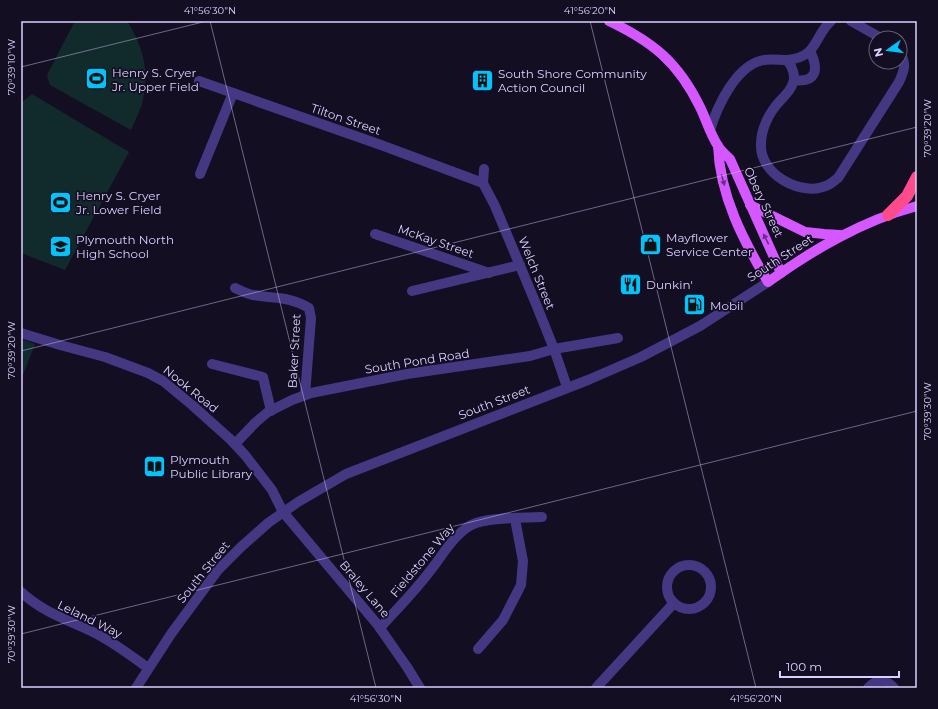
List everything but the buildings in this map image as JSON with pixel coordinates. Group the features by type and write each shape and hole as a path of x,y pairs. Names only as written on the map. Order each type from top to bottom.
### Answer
{"highway":[{"path":"888,215 907,196 917,177"}],"main road":[{"name":"Obery Street","path":"609,21 644,40 666,57 680,74 692,92 718,146 730,160 781,273"},
{"name":"Obery Street","path":"718,146 719,166 733,214 743,238 768,282"},
{"path":"750,205 805,232 842,235"},
{"name":"South Street","path":"768,282 822,246 842,235 888,215 917,206"}],"street":[{"path":"710,130 722,100 736,79 745,70 761,60 788,60 801,57 810,51 831,21"},
{"path":"851,21 868,31"},
{"path":"794,80 806,80 811,77 814,72 816,63 810,51"},
{"path":"788,60 794,80 792,86 773,109 766,124 761,144 762,156 764,162 771,170 786,181 804,187 823,187 829,185 838,178 899,82 904,70"},
{"name":"Tilton Street","path":"199,81 381,145 483,183"},
{"path":"200,174 233,93"},
{"path":"483,183 484,169"},
{"name":"Welch Street","path":"483,183 495,206 520,265 554,349 567,387"},
{"name":"McKay Street","path":"375,234 489,273"},
{"path":"412,291 520,265"},
{"name":"South Street","path":"136,688 148,668 218,570 251,537 283,512 346,474 605,373 655,350 700,326 768,282"},
{"name":"Baker Street","path":"234,288 251,295 289,299 299,302 309,308 310,318 305,395"},
{"name":"Nook Road","path":"21,333 109,358 155,376 187,400 235,444 272,490 283,512"},
{"name":"South Pond Road","path":"235,444 256,422 271,411 286,402 305,395 407,374 530,356 554,349 618,338"},
{"path":"212,364 263,377 271,411"},
{"name":"Braley Lane","path":"283,512 380,628 420,688"},
{"name":"Fieldstone Way","path":"380,628 430,571 447,547 466,529 475,523 488,520 542,517"},
{"path":"478,649 503,620 521,585 524,561 516,519"},
{"path":"688,565 695,566 707,574 710,580 710,594 701,606 687,609 674,603 670,597 668,583 670,576 675,571 688,565"},
{"name":"Leland Way","path":"21,592 45,611 101,636 121,648 148,668"},
{"path":"601,686 674,603"},
{"path":"868,688 880,681 887,682 894,688"}],"green space":[{"name":"Henry S. Cryer Jr. Upper Field","path":"75,21 127,21 133,31 138,41 144,61 145,81 142,104 131,130 50,85 47,75"},
{"name":"Henry S. Cryer Jr. Lower Field","path":"32,94 129,152 65,270 21,253 21,103"},
{"path":"21,339 35,344 21,380"}],"place":[{"name":"Henry S. Cryer Jr. Upper Field","path":"97,79"},
{"name":"South Shore Community Action Council","path":"483,80"},
{"name":"Henry S. Cryer Jr. Lower Field","path":"61,202"},
{"name":"Mayflower Service Center","path":"651,244"},
{"name":"Plymouth North High School","path":"61,246"},
{"name":"Dunkin'","path":"631,284"},
{"name":"Mobil","path":"694,305"},
{"name":"Plymouth Public Library","path":"154,466"}]}
